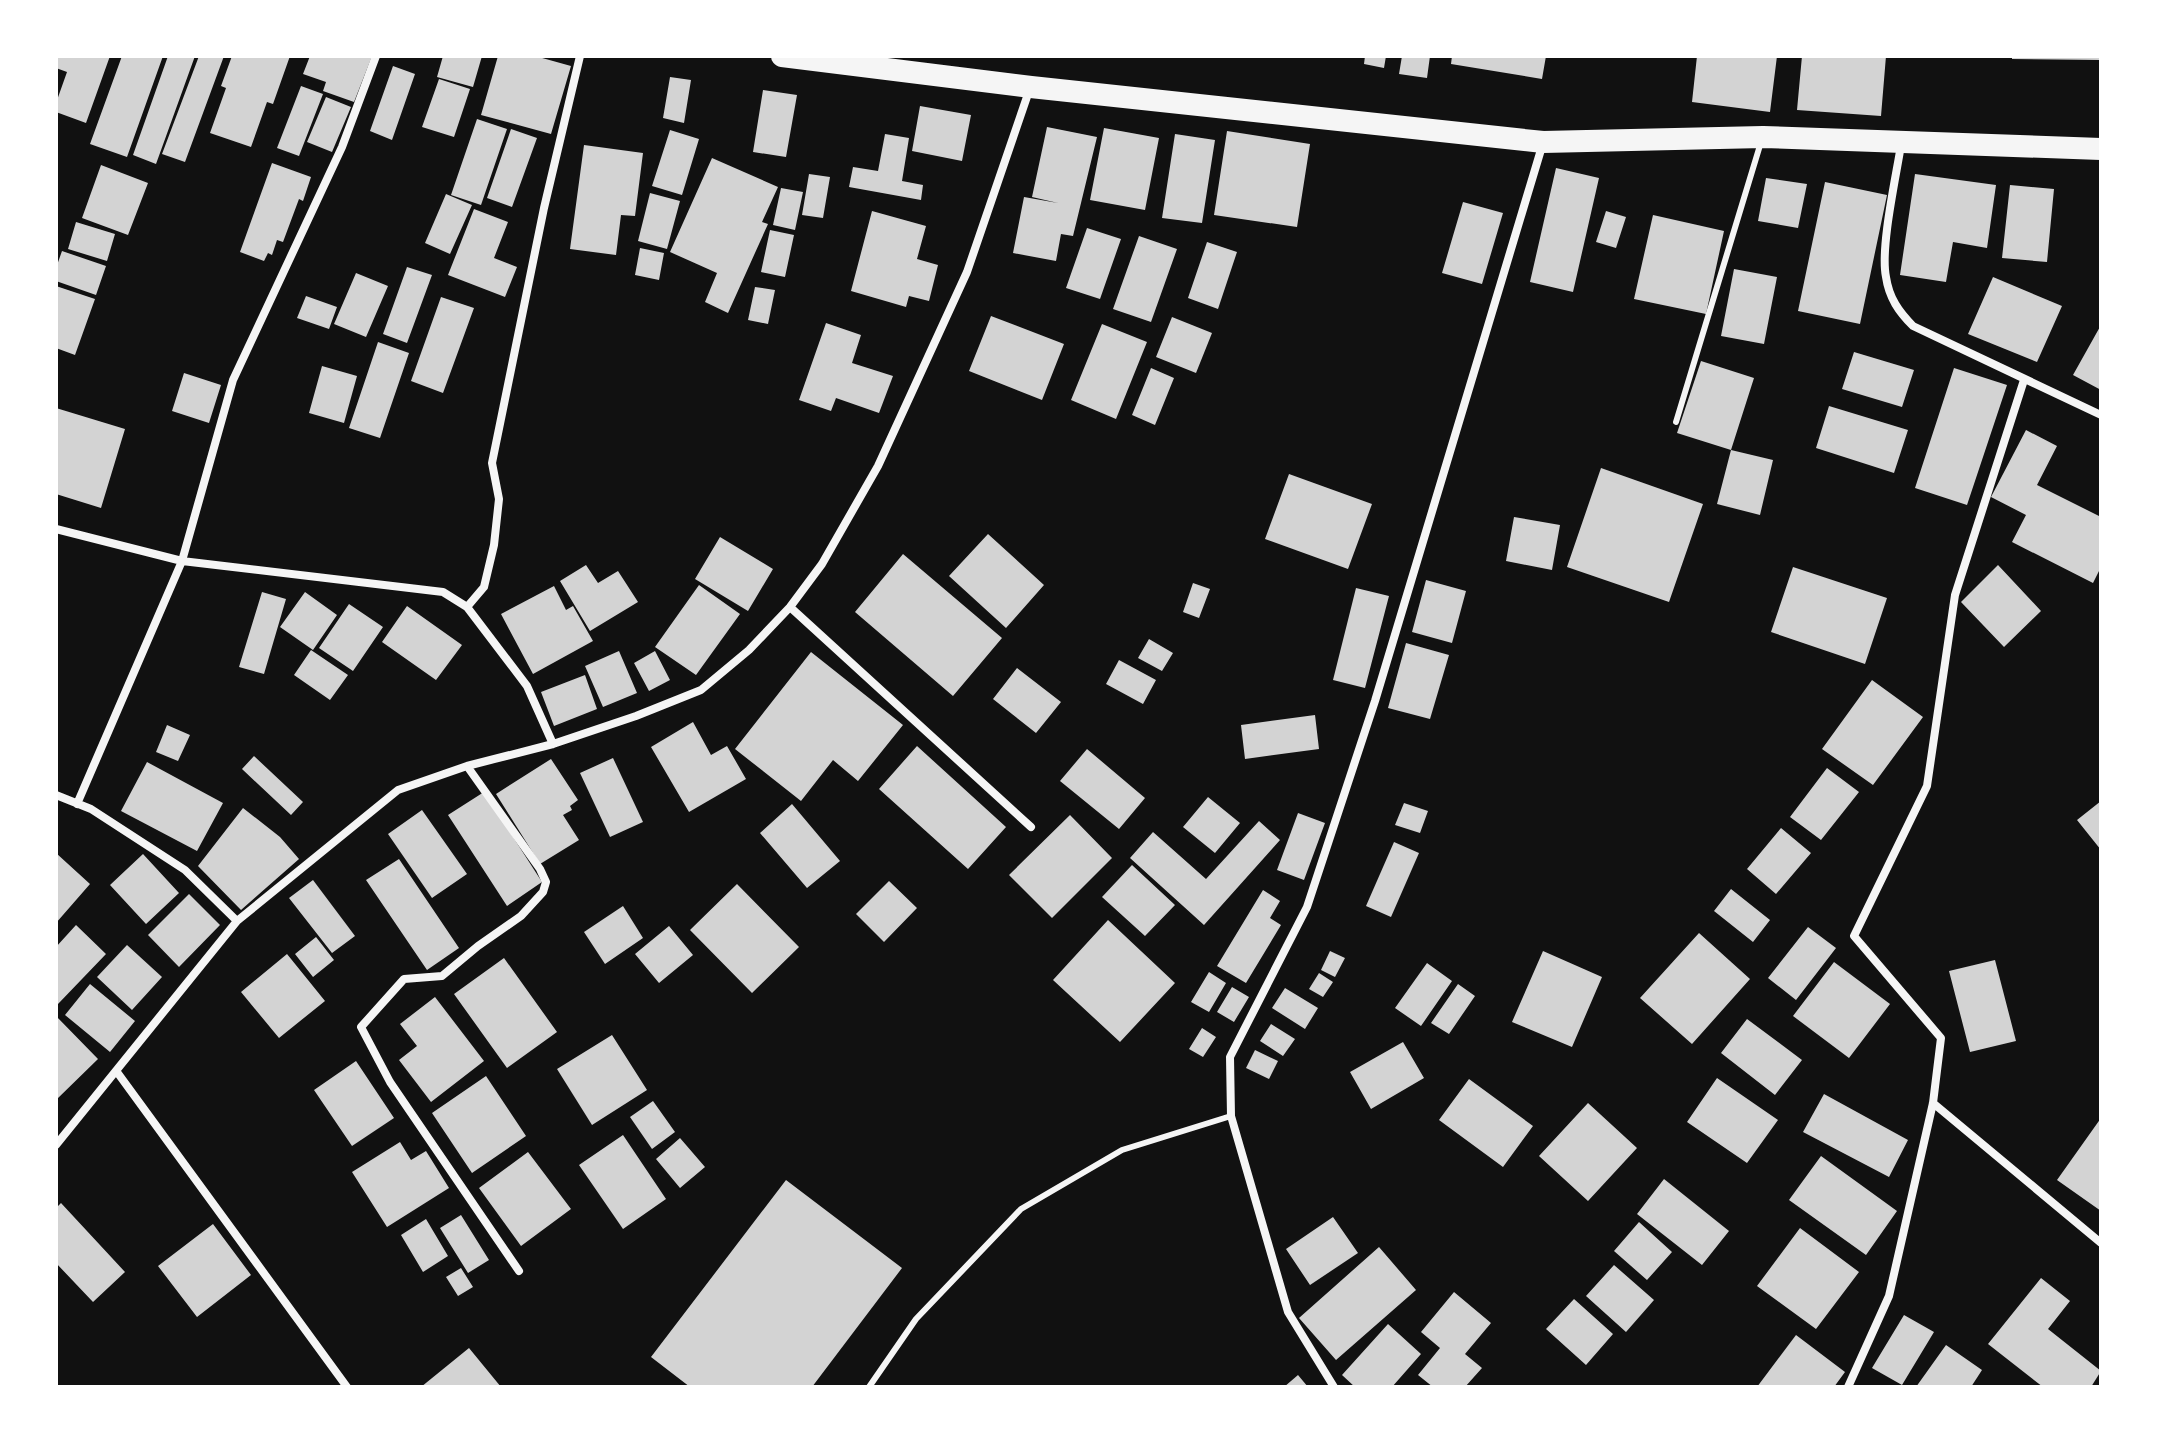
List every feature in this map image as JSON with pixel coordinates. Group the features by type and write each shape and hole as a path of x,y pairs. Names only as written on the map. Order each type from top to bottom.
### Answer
{"highway":[{"path":"782,56 1031,87 1543,142 1763,137 2101,149"}],"street":[{"path":"77,804 182,561 233,380 342,147 376,56"},
{"path":"467,607 484,587 494,545 499,499 492,463 544,208 580,56"},
{"path":"56,1145 237,921 398,790 467,766 553,744 701,690 749,650 790,607 822,564 878,466 967,272 1031,87"},
{"path":"1334,1387 1288,1312 1231,1116 1230,1057 1307,907 1375,701 1543,142"},
{"path":"1901,143 1886,248 1885,275 1892,300 1913,326 2101,415"},
{"path":"1848,1387 1889,1296 1933,1103 1941,1038 1854,936 1927,786 1955,595 2024,380"},
{"path":"56,529 182,561 443,592 467,607 527,686 553,744"},
{"path":"790,607 1031,827"},
{"path":"467,766 540,869 546,882 543,892 521,916 442,976 404,979 361,1027 390,1082 519,1271"},
{"path":"56,795 91,809 185,870 237,921"},
{"path":"117,1072 347,1387"},
{"path":"1933,1103 2101,1243"}],"lane":[{"path":"1676,422 1763,137"},
{"path":"869,1387 916,1319 1021,1209 1122,1150 1231,1116"}],"building":[{"path":"56,56 110,56 86,123 56,112 67,72 56,68"},
{"path":"122,56 163,56 127,157 90,144"},
{"path":"168,56 195,56 156,164 133,155"},
{"path":"199,56 224,56 185,162 162,154"},
{"path":"232,56 290,56 273,104 267,102 251,147 210,133 226,88 221,86"},
{"path":"310,56 372,56 354,102 323,91 326,82 303,74"},
{"path":"443,56 482,56 473,87 437,77"},
{"path":"498,56 535,56 571,66 551,134 481,115"},
{"path":"1365,56 1386,56 1384,68 1364,64"},
{"path":"1402,56 1430,56 1427,78 1399,74"},
{"path":"1452,56 1546,56 1542,79 1451,64"},
{"path":"1697,56 1777,56 1770,112 1692,102"},
{"path":"1802,56 1886,56 1881,116 1797,110"},
{"path":"2012,56 2101,56 2101,60 2012,59"},
{"path":"393,66 415,74 392,140 370,131"},
{"path":"670,77 691,80 684,123 663,118"},
{"path":"439,79 470,89 454,137 422,127"},
{"path":"301,86 323,94 299,156 277,148"},
{"path":"763,90 797,95 786,157 753,152"},
{"path":"326,97 351,107 332,152 307,142"},
{"path":"920,106 971,115 962,161 912,151"},
{"path":"477,119 507,129 481,205 451,195"},
{"path":"1047,127 1097,137 1073,236 1061,234 1056,261 1013,253 1024,197 1058,203 1032,197"},
{"path":"1104,128 1159,138 1145,210 1090,200"},
{"path":"511,129 537,138 512,207 487,198"},
{"path":"670,130 699,139 682,195 652,186"},
{"path":"1227,131 1310,144 1297,227 1214,215"},
{"path":"885,134 909,138 902,181 923,185 921,200 849,187 853,167 878,171"},
{"path":"1175,134 1215,140 1202,223 1162,218"},
{"path":"584,145 643,153 635,216 621,215 616,255 570,249"},
{"path":"712,158 778,187 762,222 768,224 728,313 705,302 717,273 670,252"},
{"path":"272,163 311,177 283,242 277,240 272,255 268,253 264,261 240,252"},
{"path":"101,165 148,183 128,235 82,218"},
{"path":"1556,168 1599,178 1573,292 1530,282"},
{"path":"809,174 830,177 823,218 802,215"},
{"path":"1915,174 1996,185 1987,248 1953,242 1946,282 1900,275"},
{"path":"1766,178 1807,184 1798,228 1758,221"},
{"path":"1825,182 1887,195 1860,324 1798,311"},
{"path":"2010,185 2054,189 2047,262 2002,258"},
{"path":"781,188 803,192 795,230 773,225"},
{"path":"650,193 680,201 667,249 638,241"},
{"path":"446,194 472,205 450,254 425,243"},
{"path":"1463,202 1503,213 1482,284 1442,273"},
{"path":"474,209 508,222 494,258 517,267 505,297 448,275"},
{"path":"872,211 926,226 917,259 938,265 929,301 909,296 906,307 851,291"},
{"path":"1606,211 1626,217 1616,248 1596,242"},
{"path":"1653,215 1724,231 1706,314 1634,299"},
{"path":"76,222 115,234 107,261 68,249"},
{"path":"1087,228 1121,239 1100,299 1066,288"},
{"path":"770,230 794,235 785,277 761,272"},
{"path":"1139,236 1177,249 1151,322 1113,309"},
{"path":"1207,242 1237,252 1218,309 1188,298"},
{"path":"640,248 664,253 659,280 635,275"},
{"path":"62,251 106,266 96,295 56,281 56,268"},
{"path":"407,267 432,275 407,343 383,334"},
{"path":"1734,269 1777,277 1764,344 1721,336"},
{"path":"356,273 388,286 366,337 334,324"},
{"path":"1993,277 2062,306 2037,362 1968,334"},
{"path":"56,286 95,299 75,355 56,348"},
{"path":"755,287 775,290 768,324 748,320"},
{"path":"306,296 337,307 329,329 297,318"},
{"path":"441,297 474,308 443,393 411,381"},
{"path":"991,316 1064,344 1042,400 969,371"},
{"path":"1172,317 1212,333 1196,373 1156,357"},
{"path":"826,323 861,335 852,363 893,376 879,413 836,398 831,411 799,400"},
{"path":"1102,324 1147,342 1116,419 1071,400"},
{"path":"2101,325 2101,390 2073,375"},
{"path":"378,342 409,353 380,438 349,428"},
{"path":"1854,352 1914,370 1902,407 1842,389"},
{"path":"1701,361 1754,378 1731,450 1677,433"},
{"path":"322,366 357,376 344,423 309,413"},
{"path":"1151,368 1174,378 1155,425 1132,415"},
{"path":"1954,368 2007,385 1967,505 1915,488"},
{"path":"184,373 221,385 209,423 172,411"},
{"path":"1829,406 1908,430 1894,473 1816,448"},
{"path":"56,408 125,429 101,508 56,494"},
{"path":"2026,430 2057,446 2037,485 2101,517 2101,567 2093,583 2012,542 2026,515 1991,497"},
{"path":"1731,450 1773,460 1760,515 1717,504"},
{"path":"1601,468 1703,504 1669,602 1567,567"},
{"path":"1289,474 1372,504 1348,569 1265,539"},
{"path":"1514,517 1560,525 1552,570 1506,561"},
{"path":"988,534 1044,585 1006,628 949,576"},
{"path":"720,537 773,569 748,611 695,579"},
{"path":"903,554 1002,638 953,696 855,612"},
{"path":"586,565 598,583 618,571 638,602 590,631 560,581"},
{"path":"1998,565 2041,611 2004,647 1961,602"},
{"path":"1793,567 1887,598 1865,664 1771,632"},
{"path":"1426,580 1466,591 1452,643 1412,632"},
{"path":"1193,583 1210,589 1199,618 1183,612"},
{"path":"699,585 740,614 696,675 655,647"},
{"path":"554,586 566,610 573,606 593,641 533,674 501,614"},
{"path":"1356,588 1389,596 1365,688 1333,680"},
{"path":"262,592 286,599 264,674 239,667"},
{"path":"305,592 337,615 313,650 280,627"},
{"path":"349,604 383,627 353,671 319,648"},
{"path":"407,606 462,645 436,680 382,642"},
{"path":"1149,639 1173,653 1162,671 1138,658"},
{"path":"1406,643 1449,655 1430,719 1388,708"},
{"path":"311,650 348,675 330,700 294,675"},
{"path":"619,651 637,693 603,707 585,666"},
{"path":"655,651 670,680 649,691 634,663"},
{"path":"811,652 903,725 858,781 833,760 801,801 735,749"},
{"path":"1119,660 1156,680 1143,704 1106,684"},
{"path":"1017,668 1061,702 1036,733 993,699"},
{"path":"585,675 597,709 554,726 541,692"},
{"path":"1872,680 1923,717 1873,785 1822,749"},
{"path":"1315,715 1319,749 1245,759 1241,725"},
{"path":"693,722 711,755 727,746 746,779 689,812 651,747"},
{"path":"167,725 190,735 178,761 156,752"},
{"path":"917,746 1006,827 968,869 879,789"},
{"path":"1087,749 1145,798 1119,829 1060,781"},
{"path":"254,756 303,802 291,815 242,769"},
{"path":"613,758 643,822 610,837 580,773"},
{"path":"551,759 578,800 570,806 572,810 563,815 579,840 540,864 496,794"},
{"path":"147,762 223,803 197,851 121,811"},
{"path":"1827,768 1859,792 1821,840 1790,817"},
{"path":"484,792 542,882 507,906 448,815"},
{"path":"1208,797 1240,823 1215,853 1183,827"},
{"path":"2101,801 2101,850 2077,820"},
{"path":"1404,803 1428,811 1420,833 1395,825"},
{"path":"792,804 840,861 807,888 760,833"},
{"path":"243,808 280,837 299,859 241,910 198,866"},
{"path":"422,810 467,874 432,898 388,834"},
{"path":"1298,813 1325,823 1304,880 1277,870"},
{"path":"1070,815 1112,858 1052,918 1009,875"},
{"path":"1259,821 1280,840 1204,925 1130,858 1153,832 1206,879"},
{"path":"1781,828 1811,853 1776,894 1747,869"},
{"path":"1394,842 1419,853 1391,917 1366,906"},
{"path":"56,853 90,884 56,923"},
{"path":"143,854 179,893 146,924 110,885"},
{"path":"399,859 459,948 427,970 366,880"},
{"path":"1132,865 1175,905 1145,936 1102,897"},
{"path":"313,880 355,936 332,953 289,898"},
{"path":"889,881 917,908 884,942 856,914"},
{"path":"737,884 799,947 752,993 690,930"},
{"path":"1731,889 1770,920 1753,942 1714,911"},
{"path":"1263,890 1280,901 1270,918 1281,925 1246,983 1217,966"},
{"path":"189,894 220,925 179,967 148,935"},
{"path":"623,906 643,938 605,964 584,932"},
{"path":"1108,920 1175,983 1120,1042 1053,980"},
{"path":"76,925 106,954 58,1004 56,947"},
{"path":"669,926 693,955 659,983 635,954"},
{"path":"1808,927 1836,948 1796,1000 1768,978"},
{"path":"1699,933 1750,979 1692,1044 1640,998"},
{"path":"316,937 334,960 313,977 295,954"},
{"path":"127,945 162,977 132,1010 97,977"},
{"path":"1330,951 1345,958 1335,977 1321,970"},
{"path":"1543,951 1602,977 1572,1047 1512,1022"},
{"path":"287,954 325,1001 279,1038 241,992"},
{"path":"504,958 557,1032 507,1068 454,994"},
{"path":"1995,960 2016,1041 1970,1052 1949,971"},
{"path":"1834,962 1890,1004 1849,1058 1793,1016"},
{"path":"1427,963 1452,981 1421,1026 1395,1008"},
{"path":"1209,972 1226,983 1209,1012 1191,1002"},
{"path":"1319,973 1333,982 1323,997 1309,989"},
{"path":"90,984 135,1021 110,1052 65,1015"},
{"path":"1458,984 1475,996 1449,1034 1431,1023"},
{"path":"1232,987 1249,997 1234,1022 1217,1012"},
{"path":"1285,988 1318,1008 1305,1029 1272,1008"},
{"path":"435,997 484,1061 431,1102 399,1060 417,1046 400,1024"},
{"path":"56,1016 98,1059 56,1100"},
{"path":"1747,1019 1802,1060 1775,1095 1721,1053"},
{"path":"1271,1024 1295,1039 1283,1056 1260,1041"},
{"path":"1202,1028 1216,1037 1203,1057 1189,1049"},
{"path":"612,1035 647,1090 592,1125 557,1069"},
{"path":"1403,1042 1424,1078 1371,1109 1350,1072"},
{"path":"1255,1050 1278,1061 1269,1079 1246,1068"},
{"path":"356,1061 394,1118 352,1146 314,1090"},
{"path":"486,1076 526,1136 472,1173 432,1113"},
{"path":"1717,1078 1778,1120 1747,1163 1687,1122"},
{"path":"1469,1079 1533,1126 1503,1167 1439,1120"},
{"path":"1824,1094 1908,1140 1889,1177 1803,1132"},
{"path":"653,1101 675,1132 652,1149 630,1117"},
{"path":"1588,1103 1637,1148 1588,1201 1539,1156"},
{"path":"2101,1118 2101,1211 2057,1180"},
{"path":"623,1135 666,1199 623,1229 579,1165"},
{"path":"680,1138 705,1167 680,1188 656,1159"},
{"path":"400,1142 411,1160 426,1151 449,1188 387,1227 352,1172"},
{"path":"528,1152 571,1209 521,1246 479,1188"},
{"path":"1821,1156 1897,1211 1866,1255 1789,1200"},
{"path":"1664,1179 1729,1231 1702,1265 1637,1214"},
{"path":"786,1180 902,1268 812,1387 690,1387 651,1357"},
{"path":"61,1203 125,1272 93,1302 56,1263 56,1208"},
{"path":"461,1215 489,1260 468,1273 440,1228"},
{"path":"1333,1217 1358,1253 1310,1285 1286,1249"},
{"path":"426,1219 448,1256 423,1272 401,1235"},
{"path":"1639,1222 1672,1252 1647,1280 1614,1251"},
{"path":"213,1224 251,1275 197,1317 158,1266"},
{"path":"1800,1228 1859,1272 1816,1329 1757,1286"},
{"path":"1379,1247 1416,1290 1336,1360 1299,1318"},
{"path":"1614,1265 1654,1300 1626,1332 1586,1296"},
{"path":"461,1268 473,1287 458,1296 446,1277"},
{"path":"2041,1278 2070,1301 2048,1329 2101,1371 2091,1387 2043,1387 1988,1344"},
{"path":"1454,1292 1491,1323 1465,1354 1482,1368 1465,1387 1433,1387 1418,1375 1440,1348 1421,1332"},
{"path":"1574,1299 1613,1334 1586,1365 1546,1329"},
{"path":"1904,1315 1934,1332 1902,1385 1872,1368"},
{"path":"1388,1324 1421,1354 1392,1387 1355,1387 1342,1375"},
{"path":"1796,1335 1845,1372 1834,1387 1757,1387"},
{"path":"1946,1345 1982,1370 1971,1387 1916,1387"},
{"path":"469,1348 501,1387 421,1387"},
{"path":"1298,1375 1308,1387 1284,1387"}]}
